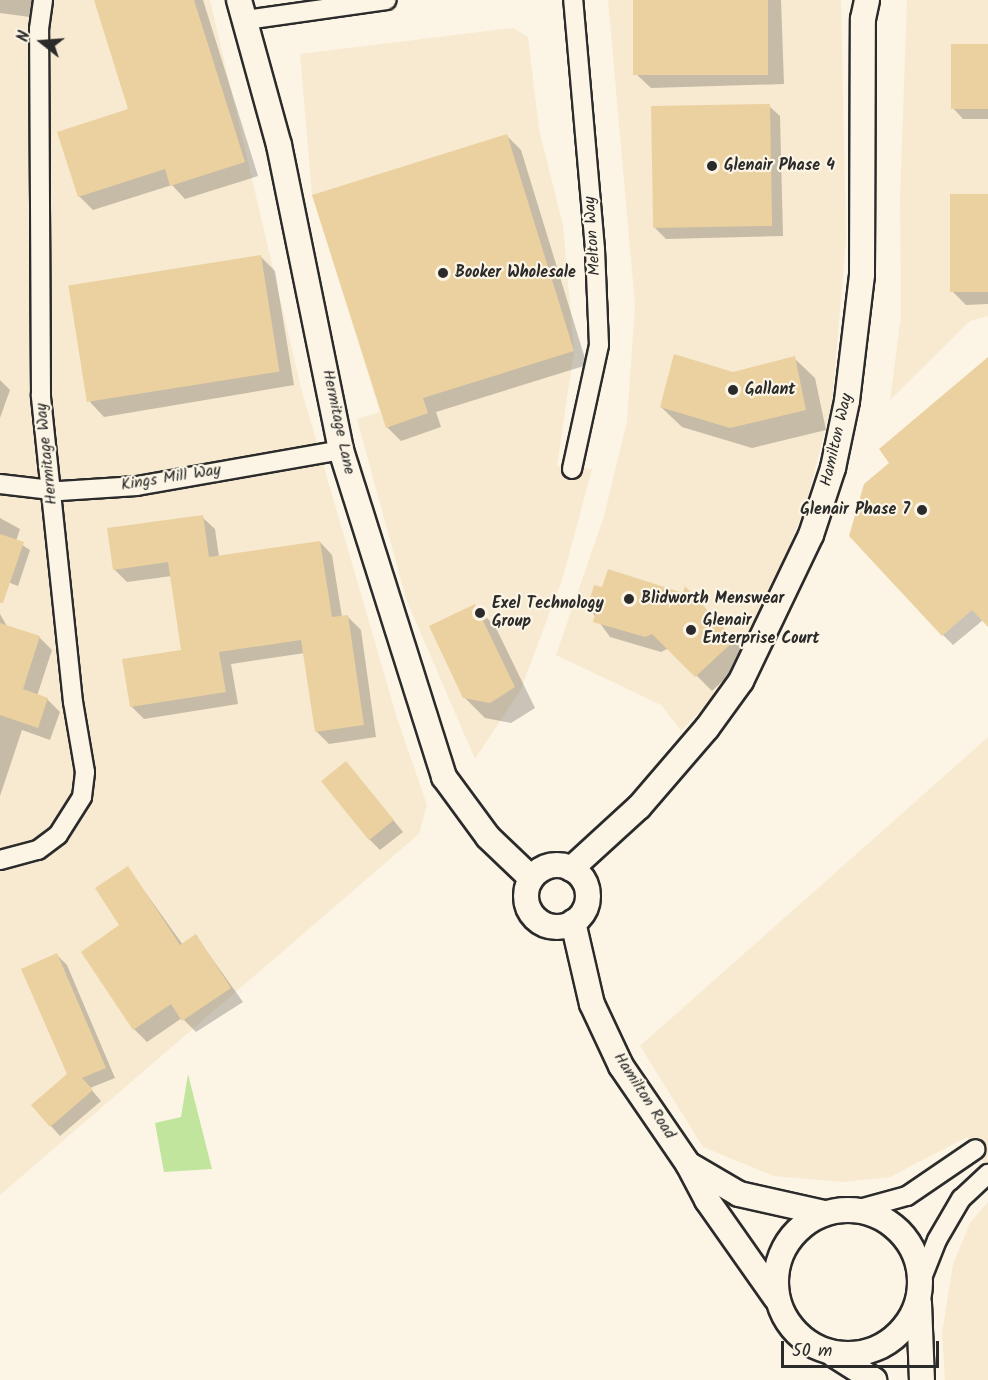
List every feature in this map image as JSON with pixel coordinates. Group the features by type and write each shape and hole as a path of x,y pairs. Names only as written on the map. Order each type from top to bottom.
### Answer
{"street":[{"name":"Hermitage Way","path":"0,860 21,857 53,839 66,826 82,797 85,772 73,702 41,396 39,28 43,0"},
{"path":"243,10 379,0"},
{"name":"Melton Way","path":"572,469 599,345 595,249 573,0"},
{"name":"Hamilton Way","path":"571,869 639,807 707,728 741,681 811,536 833,468 848,401 862,275 863,19 867,0"},
{"name":"Hermitage Lane","path":"243,10 279,145 341,450 444,777 488,837 531,878"},
{"name":"Kings Mill Way","path":"0,484 51,489 137,486 341,450"},
{"path":"558,864 571,869 586,883 588,895 582,914 573,922 551,926 532,915 526,891 531,878 546,866 558,864"},
{"name":"Hamilton Road","path":"573,922 592,1004 621,1066 688,1164 707,1200 778,1300 801,1337 874,1380"},
{"path":"856,1210 907,1196 976,1149"},
{"name":"Hamilton Road","path":"688,1164 739,1194 824,1213 856,1210 871,1213 898,1229 915,1254 920,1290 922,1380"},
{"path":"920,1290 937,1240 961,1199 988,1174"},
{"name":"Hamilton Road","path":"778,1300 777,1270 787,1242 810,1220 824,1213"},
{"name":"Hamilton Road","path":"827,1351 856,1354 885,1344 906,1324 920,1290"}],"shaded area":[{"path":"0,0 210,0 301,388 397,718 427,805 419,834 0,1195"},
{"path":"608,0 841,0 846,240 832,404 805,508 748,645 711,700 681,731 661,705 556,655 604,516 627,421 635,305"},
{"path":"907,0 988,0 988,316 970,321 890,400 901,316 900,198"},
{"path":"513,28 528,37 539,129 563,225 574,351 557,466 592,469 563,577 521,689 475,759 406,599 357,419 380,412 312,195 300,54"},
{"path":"988,737 988,1168 967,1137 890,1177 844,1182 774,1176 703,1147 640,1046"},
{"path":"988,1202 988,1380 945,1380 942,1333 953,1264 970,1223"}],"green space":[{"path":"188,1074 212,1169 164,1172 155,1123 181,1117"}],"building":[{"path":"94,0 194,0 245,162 170,186 165,169 78,197 57,132 128,109"},
{"path":"633,0 768,0 768,75 633,75"},
{"path":"951,44 988,44 988,109 951,109"},
{"name":"Glenair Phase 4","path":"770,104 772,226 653,228 651,106"},
{"name":"Booker Wholesale","path":"507,134 574,351 423,398 428,413 386,428 312,195"},
{"path":"950,194 988,194 988,292 950,292"},
{"path":"261,255 279,372 87,402 68,286"},
{"name":"Gallant","path":"674,354 733,372 795,356 806,410 730,428 660,407"},
{"name":"Glenair Phase 7","path":"988,357 988,627 972,610 942,636 849,536 864,484 889,463 879,449"},
{"path":"203,515 209,557 320,541 332,617 348,615 364,725 315,732 301,640 219,652 226,692 130,707 122,659 181,650 168,562 113,570 107,528"},
{"path":"0,534 24,542 3,603 0,603"},
{"path":"608,569 683,593 685,586 735,640 695,677 652,634 645,637 593,622 596,611 587,609 594,585 602,587"},
{"path":"475,604 515,687 490,703 463,698 429,626"},
{"path":"0,623 40,636 23,689 48,698 38,728 0,715"},
{"path":"346,761 394,820 369,840 321,781"},
{"path":"128,866 180,945 196,934 231,988 182,1021 171,1004 133,1030 81,952 119,925 95,888"},
{"path":"57,953 106,1068 82,1078 93,1090 50,1127 31,1105 67,1074 21,969"}],"place":[{"name":"Glenair Phase 4","path":"712,166"},
{"name":"Booker Wholesale","path":"443,273"},
{"name":"Gallant","path":"733,390"},
{"name":"Glenair Phase 7","path":"922,510"},
{"name":"Blidworth Menswear","path":"629,599"},
{"name":"Exel Technology Group","path":"480,613"},
{"name":"Glenair Enterprise Court","path":"691,630"}]}
